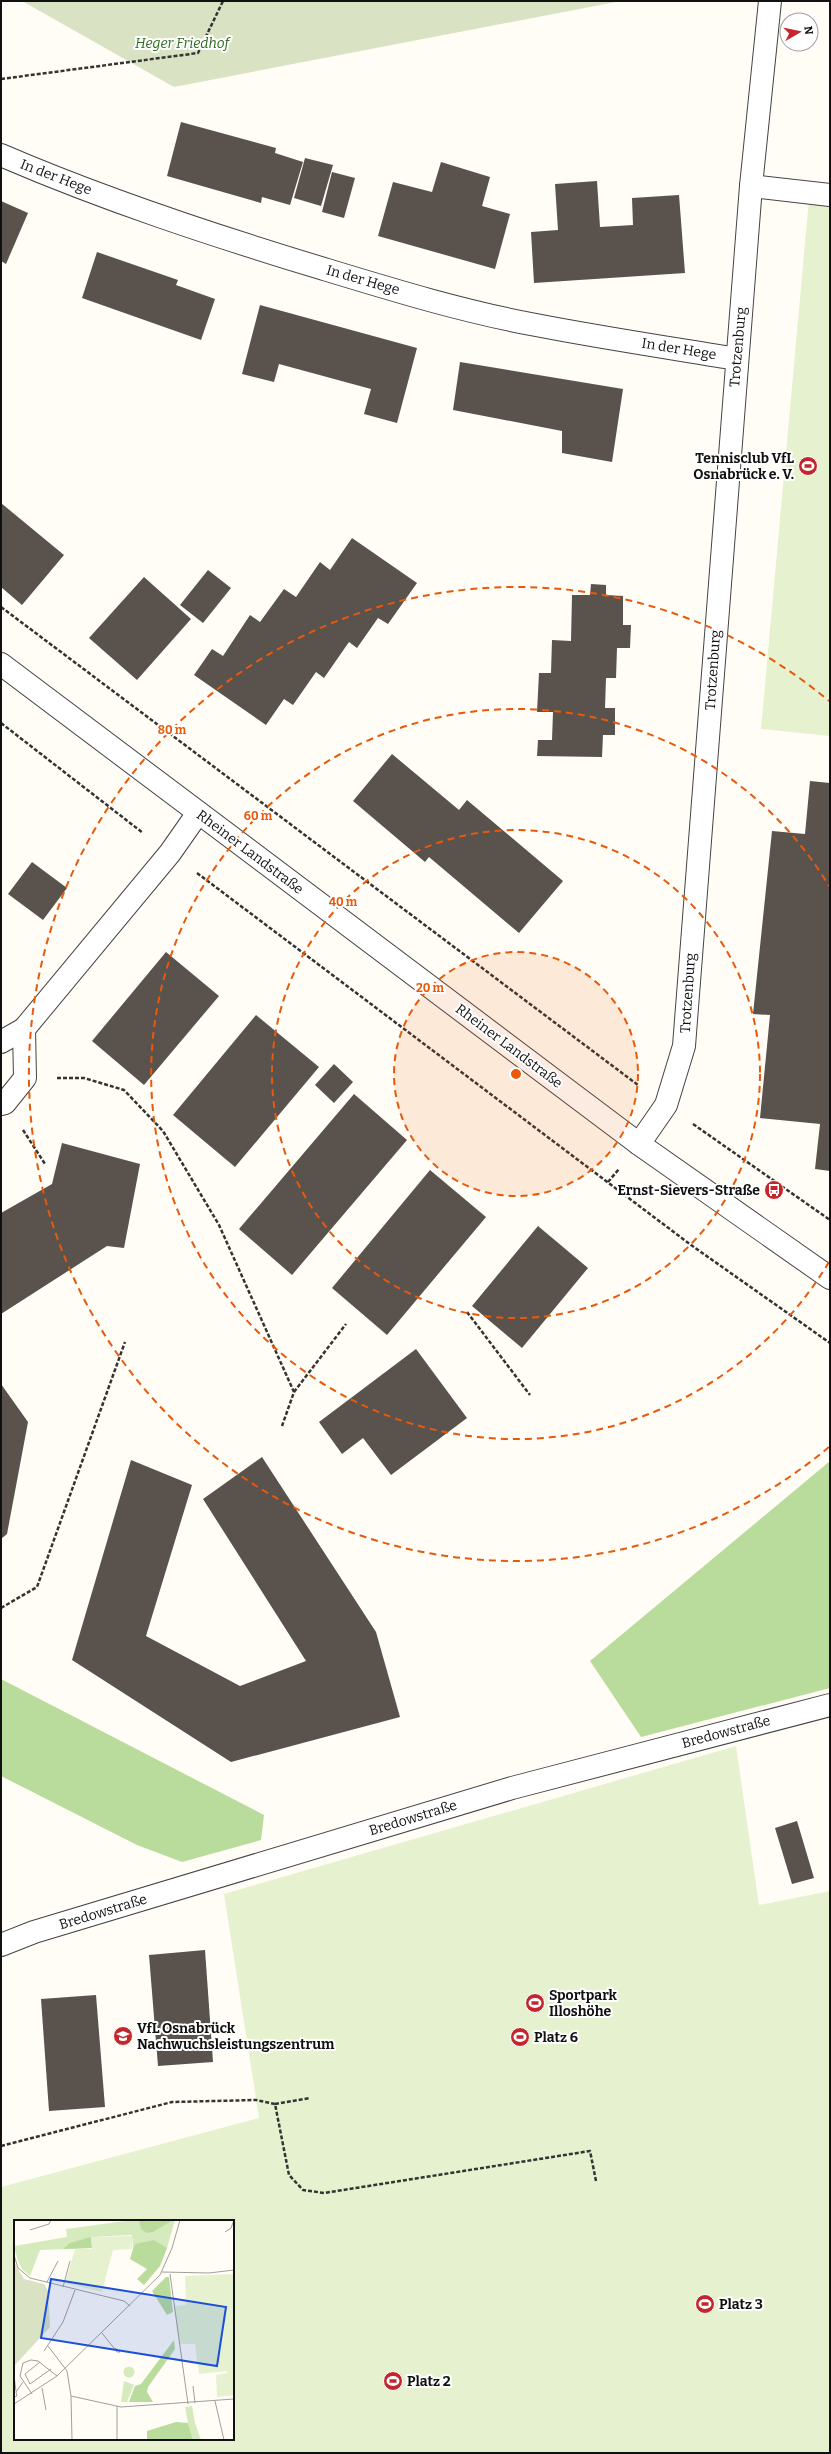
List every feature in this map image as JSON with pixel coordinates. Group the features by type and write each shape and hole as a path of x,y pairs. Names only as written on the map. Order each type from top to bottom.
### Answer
{"street":[{"name":"Trotzenburg","path":"639,1144 666,1105 684,1046 751,186 770,1"},
{"name":"In der Hege","path":"1,155 51,176 161,216 273,254 387,288 534,325 737,359"},
{"path":"751,186 830,195"},
{"name":"Rheiner Landstraße","path":"1,664 639,1144 830,1278"},
{"path":"1,1042 24,1029 170,853 198,813"},
{"path":"3,1104 25,1078 24,1029"},
{"name":"Bredowstraße","path":"1,1944 34,1932 512,1788 830,1705"}],"path":[{"path":"1,79 198,53 223,1"},
{"path":"1,607 666,1105 830,1220"},
{"path":"1,723 170,853 685,1241 830,1344"},
{"path":"25,1078 84,1078 124,1090 163,1131 219,1225 294,1392"},
{"path":"3,1104 45,1164"},
{"path":"467,1312 530,1395"},
{"path":"282,1426 294,1392 346,1324"},
{"path":"1,1608 37,1587 125,1342"},
{"path":"1,2146 172,2102 256,2100 275,2104 310,2098"},
{"path":"275,2104 289,2175 303,2190 324,2192 590,2151 596,2181"}],"green space":[{"name":"Heger Friedhof","path":"22,1 621,1 174,87"},
{"name":"Tennisclub VfL Osnabrück e. V.","path":"809,199 830,202 830,736 761,729"},
{"path":"830,1461 830,1688 641,1737 590,1661"},
{"path":"1,1679 264,1815 261,1840 182,1862 137,1845 1,1776"},
{"name":"Sportpark Illoshöhe","path":"736,1746 759,1905 830,1891 830,2453 1,2453 1,2187 259,2118 224,1894"}],"building":[{"path":"181,122 276,148 275,153 303,162 290,205 262,197 261,203 167,176"},
{"path":"305,158 333,165 321,206 294,198"},
{"path":"441,162 490,177 482,206 510,214 495,269 378,236 393,182 432,192"},
{"path":"332,172 355,178 344,218 322,212"},
{"path":"597,181 600,227 633,225 632,198 679,195 685,273 534,283 531,232 558,230 555,184"},
{"path":"1,201 28,213 6,264 1,261"},
{"path":"97,252 178,280 176,285 215,299 201,340 82,298"},
{"path":"260,305 417,348 397,423 364,414 371,389 279,364 274,382 242,374"},
{"path":"460,362 623,389 612,462 562,453 562,431 453,410"},
{"path":"1,503 64,555 22,605 1,587"},
{"path":"352,538 417,583 388,624 378,618 357,648 349,642 324,678 316,672 293,705 284,699 266,725 194,675 212,649 223,656 250,615 260,622 284,589 296,597 320,562 330,570"},
{"path":"208,570 231,588 203,623 180,605"},
{"path":"144,577 191,619 137,680 89,638"},
{"path":"591,584 606,585 606,595 623,596 623,625 631,625 630,648 617,648 616,678 606,678 605,708 615,708 615,735 603,735 602,757 537,756 538,740 552,740 553,712 537,712 539,673 551,673 552,640 571,641 572,595 590,595"},
{"path":"392,754 459,810 467,800 563,881 519,933 429,857 425,862 353,801"},
{"path":"810,781 830,783 830,1171 815,1169 820,1124 760,1118 770,1015 753,1014 772,831 805,834"},
{"path":"32,862 67,888 43,920 8,894"},
{"path":"166,952 219,996 144,1085 92,1041"},
{"path":"256,1015 319,1067 235,1167 173,1115"},
{"path":"334,1064 353,1082 334,1103 315,1085"},
{"path":"354,1094 407,1140 292,1275 239,1229"},
{"path":"62,1143 140,1164 124,1248 107,1246 1,1314 1,1213 52,1184"},
{"path":"430,1170 486,1217 387,1335 332,1288"},
{"path":"538,1226 588,1268 522,1348 472,1306"},
{"path":"416,1349 467,1418 391,1475 363,1438 342,1454 319,1422"},
{"path":"1,1384 28,1422 7,1534 1,1539"},
{"path":"262,1457 376,1632 400,1717 231,1762 72,1660 131,1460 192,1485 146,1636 240,1686 306,1661 203,1499"},
{"path":"797,1821 814,1878 792,1884 775,1828"},
{"path":"205,1950 213,2062 158,2066 149,1955"},
{"path":"96,1995 105,2107 49,2111 41,1999"}],"place":[{"name":"Tennisclub VfL Osnabrück e. V.","path":"808,466"},
{"name":"Ernst-Sievers-Straße","path":"774,1190"},
{"name":"Sportpark Illoshöhe","path":"535,2003"},
{"name":"VfL Osnabrück Nachwuchsleistungszentrum","path":"123,2036"},
{"name":"Platz 6","path":"520,2037"},
{"name":"Platz 3","path":"705,2304"},
{"name":"Platz 2","path":"393,2381"}]}
